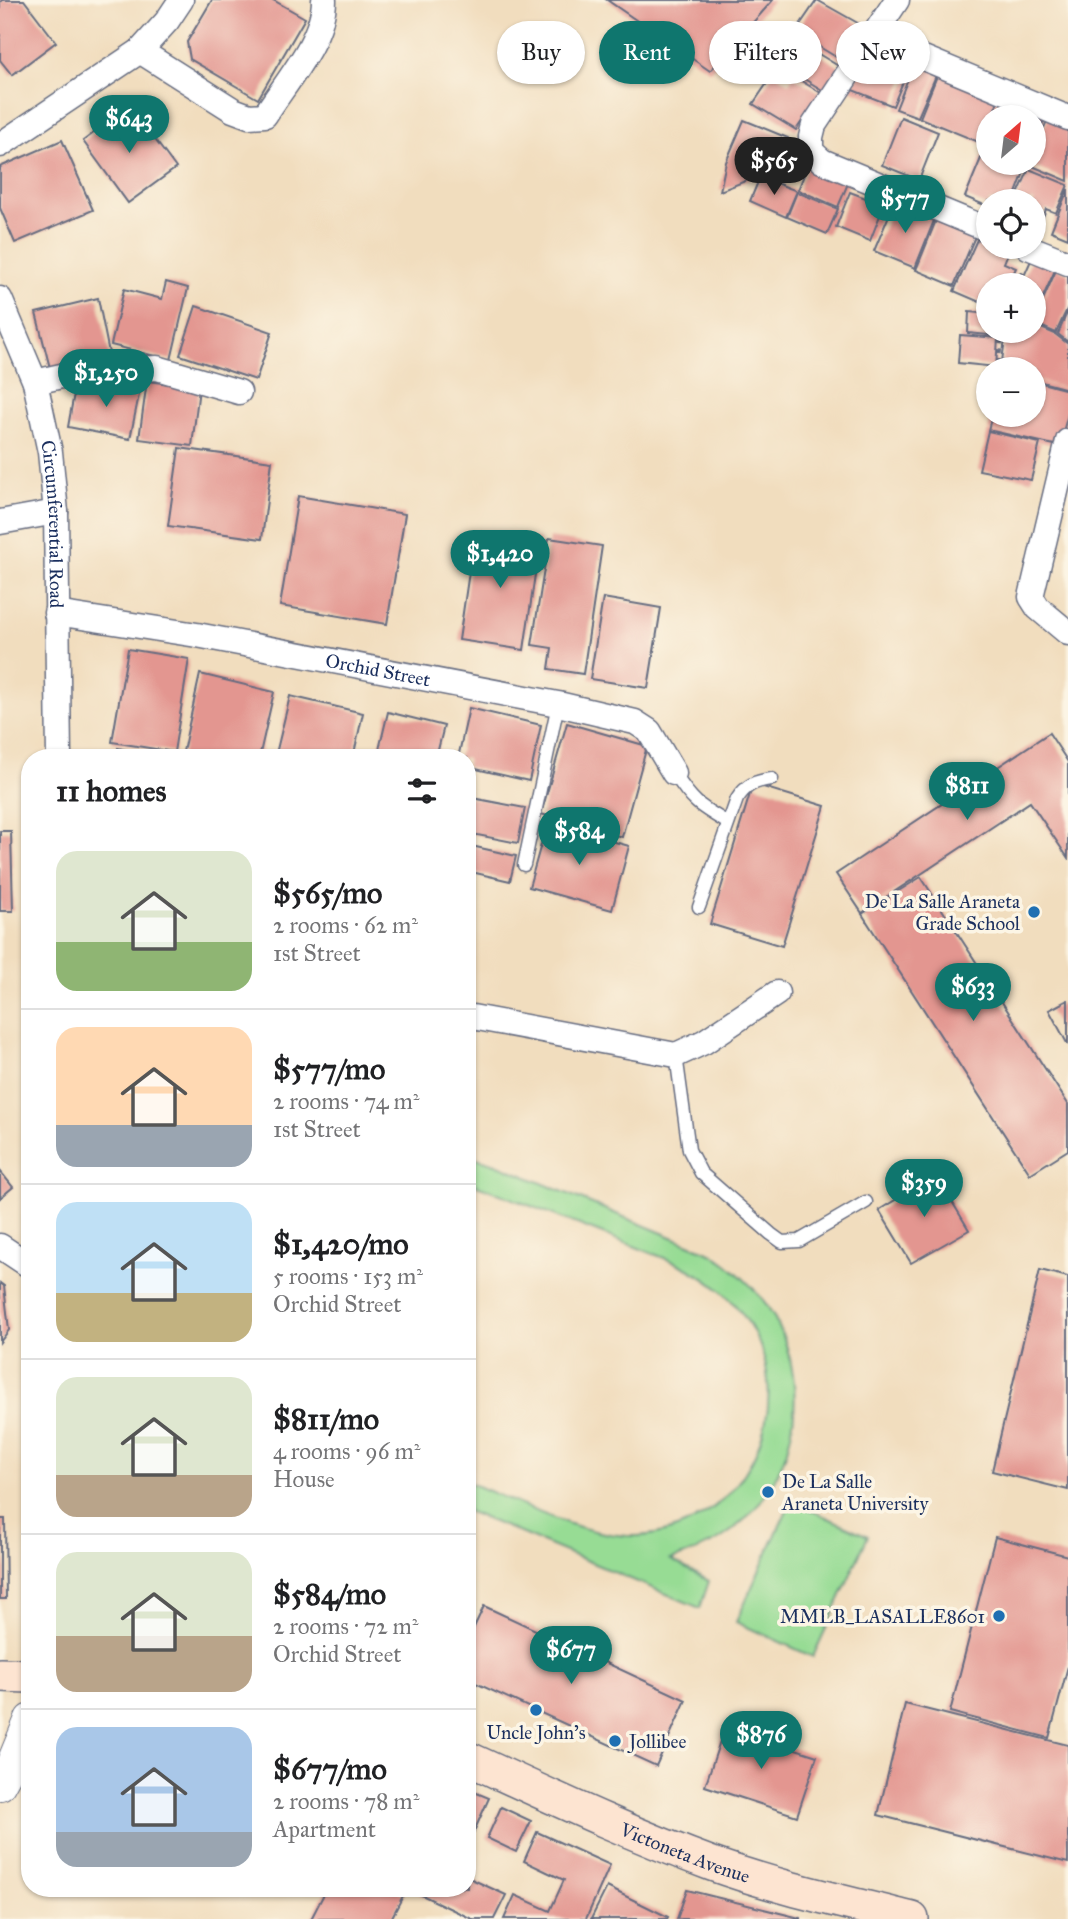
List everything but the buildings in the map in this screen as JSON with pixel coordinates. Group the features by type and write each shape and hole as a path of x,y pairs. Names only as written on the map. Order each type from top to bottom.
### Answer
{"main road":[{"path":"0,1675 21,1676"},
{"name":"Victoneta Avenue","path":"476,1762 624,1830 714,1865 829,1899 912,1919"}],"street":[{"path":"0,145 140,51 167,21 181,0"},
{"path":"140,51 233,110 249,116 265,114 316,36 324,11 324,0"},
{"path":"883,21 897,0"},
{"path":"930,61 1068,118"},
{"path":"841,84 814,125 811,151 822,161 976,225"},
{"path":"1046,254 1068,263"},
{"name":"Circumferential Road","path":"0,299 35,382 50,452 56,512 59,749"},
{"path":"35,382 79,372 157,368 239,392"},
{"path":"1067,625 1038,608 1031,597 1068,441"},
{"path":"0,522 56,512"},
{"name":"Orchid Street","path":"56,613 197,635 558,704 635,722 649,732 674,773"},
{"path":"476,1018 676,1055 704,1042 778,993"},
{"path":"0,1246 21,1260"},
{"path":"0,1785 21,1741"}],"lane":[{"path":"524,865 558,704"},
{"path":"674,773 698,806 728,822"},
{"path":"699,906 737,799 745,787 756,781 772,779"},
{"path":"676,1055 689,1150 701,1173 771,1234 782,1242 799,1241 866,1202"}],"green space":[{"path":"476,1158 713,1254 747,1282 773,1315 786,1344 793,1375 794,1406 790,1437 781,1467 766,1494 746,1519 720,1539 671,1560 709,1581 700,1608 476,1515 476,1486 573,1525 617,1535 638,1536 676,1528 709,1510 736,1485 755,1454 766,1418 768,1382 760,1345 740,1311 719,1289 677,1263 476,1185"},
{"path":"791,1501 868,1536 813,1657 736,1622"}],"place":[{"name":"De La Salle Araneta Grade School","path":"1034,912"},
{"name":"De La Salle Araneta University","path":"768,1492"},
{"name":"MMLB_LASALLE8601","path":"999,1616"},
{"name":"Uncle John's","path":"536,1710"},
{"name":"Jollibee","path":"615,1741"}]}
